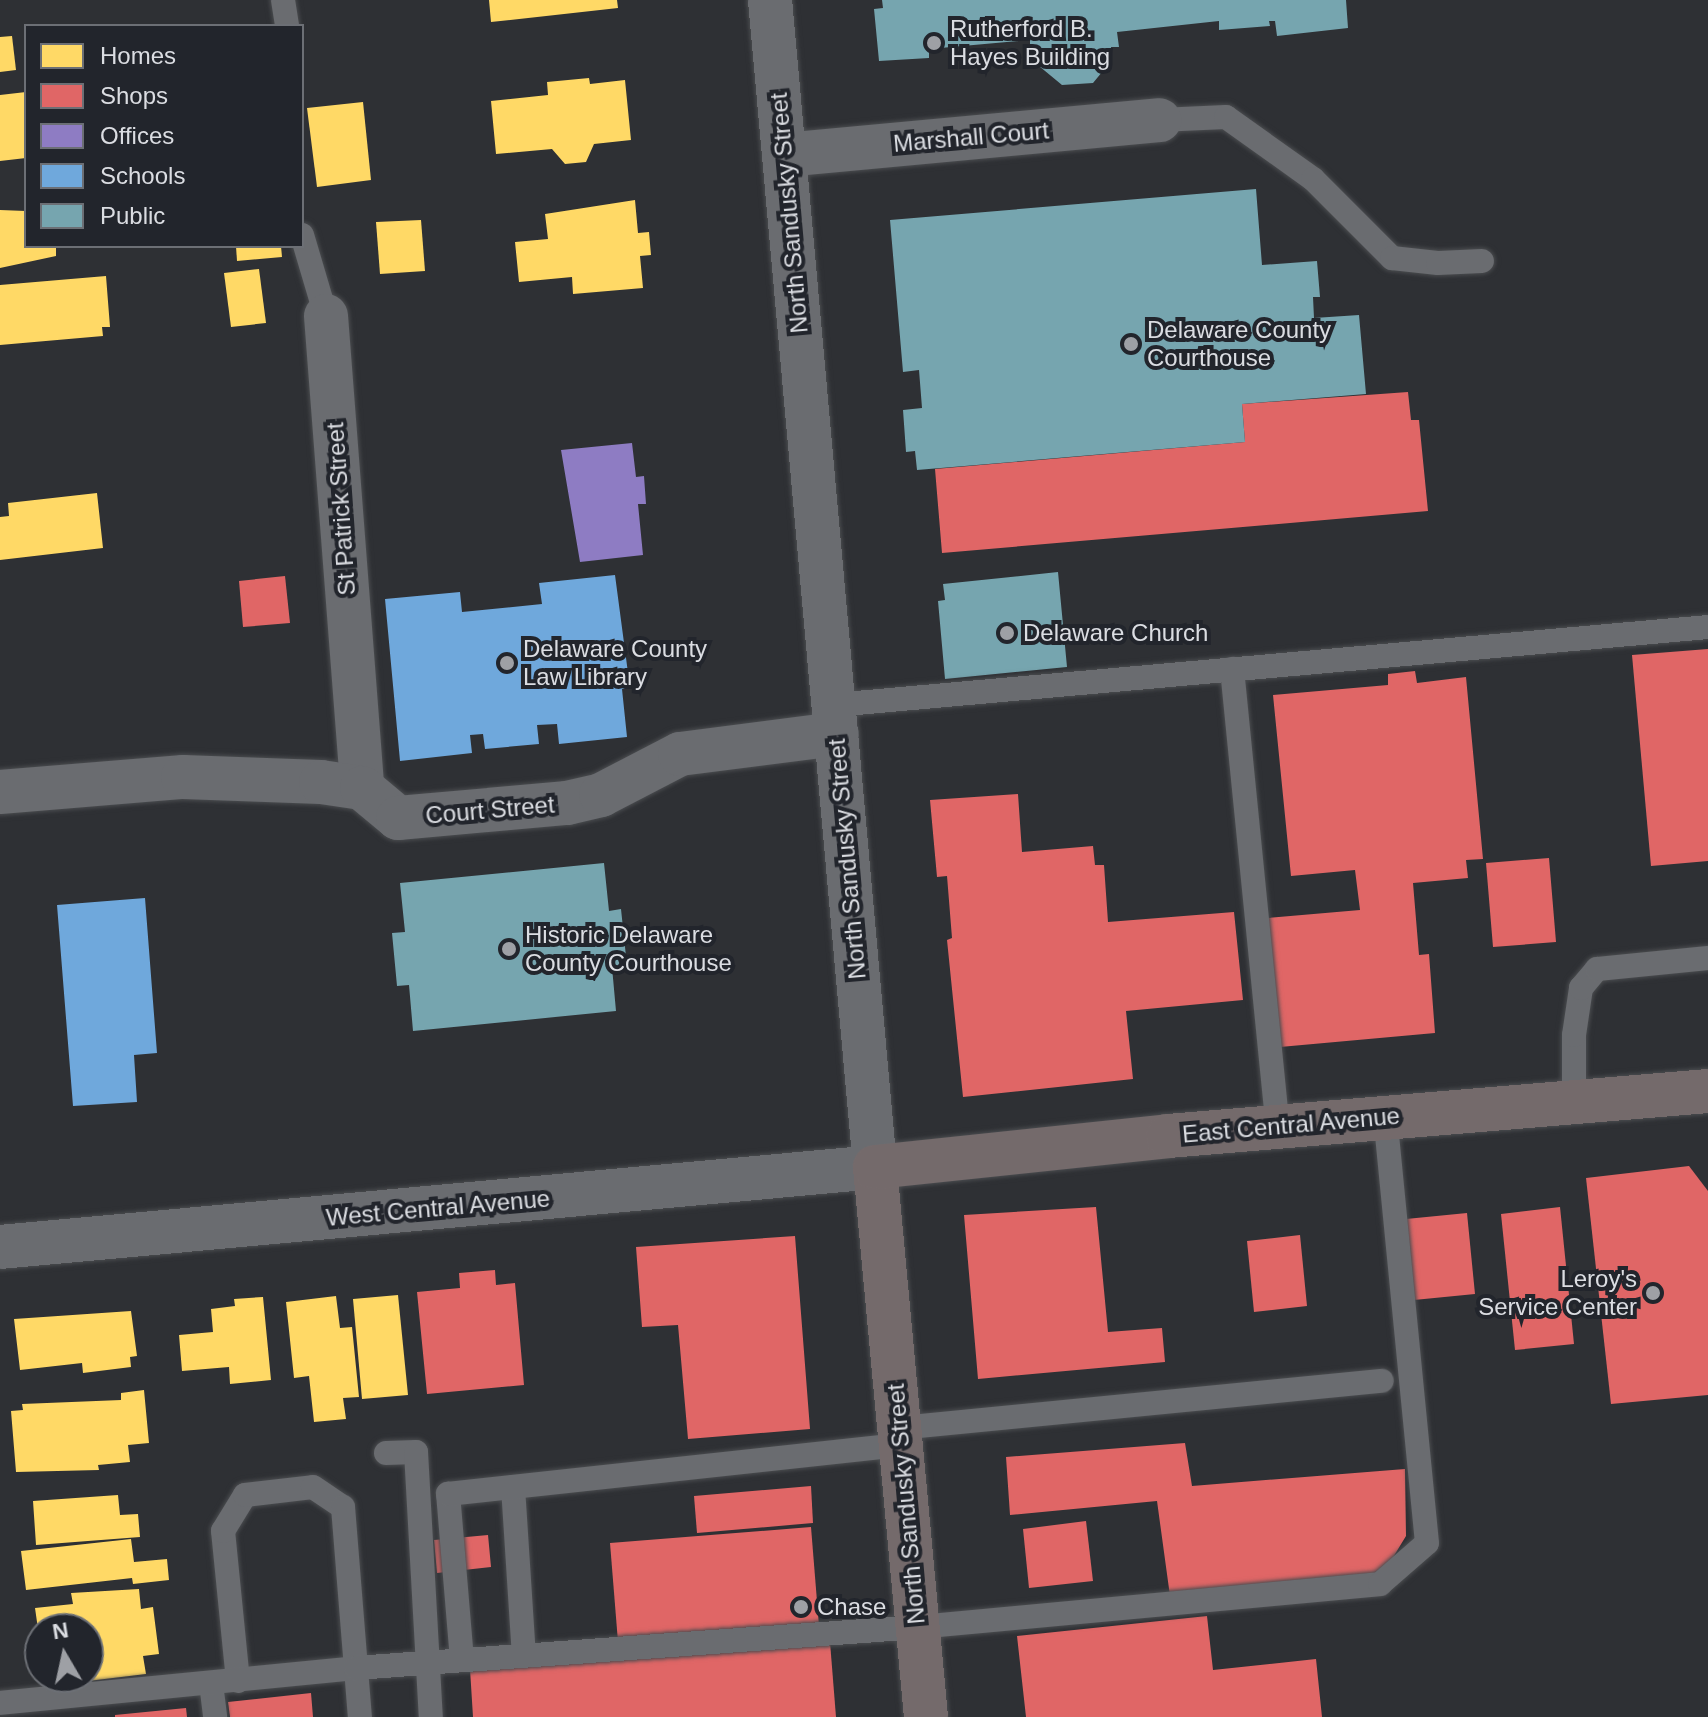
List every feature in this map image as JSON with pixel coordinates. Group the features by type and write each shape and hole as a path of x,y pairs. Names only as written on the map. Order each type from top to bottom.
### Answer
{"highway":[{"name":"East Central Avenue","path":"875,1167 1278,1127 1708,1091"},
{"name":"North Sandusky Street","path":"875,1167 926,1717"}],"street":[{"name":"North Sandusky Street","path":"770,0 875,1167"},
{"name":"Marshall Court","path":"784,155 1159,120"},
{"name":"St Patrick Street","path":"326,316 362,788"},
{"name":"Court Street","path":"362,788 398,818 567,803 601,795 680,754 835,720"},
{"path":"0,792 183,777 362,788"},
{"name":"West Central Avenue","path":"0,1247 875,1167"}],"lane":[{"path":"283,0 287,24"},
{"path":"1159,120 1226,117 1313,179 1392,258 1438,263 1482,261"},
{"name":"St Patrick Street","path":"304,242 326,316"},
{"path":"835,720 1232,669 1708,627"},
{"path":"1232,669 1278,1127"},
{"path":"1574,1102 1574,1035 1581,988 1597,969 1708,958"},
{"path":"0,1703 356,1668 918,1627 1380,1584 1427,1543 1385,1118"},
{"path":"462,1660 448,1494 1382,1381"},
{"path":"386,1453 416,1452 431,1717"},
{"path":"238,1681 223,1531 245,1495 313,1487 343,1507 360,1717"},
{"path":"513,1487 524,1655"},
{"path":"211,1683 215,1717"}],"building: Homes":[{"path":"489,0 617,0 618,8 491,22"},
{"path":"12,36 16,70 0,72 0,37"},
{"path":"589,78 590,84 625,80 631,140 594,144 586,162 565,164 552,149 496,154 491,101 548,95 547,82"},
{"path":"24,92 24,158 0,161 0,95"},
{"path":"363,102 371,180 317,187 307,108"},
{"path":"635,200 638,233 649,232 651,255 640,256 643,288 573,294 572,277 519,282 515,242 548,239 545,214"},
{"path":"0,210 24,211 24,248 56,248 56,256 0,268"},
{"path":"421,220 425,271 380,274 376,222"},
{"path":"236,248 281,248 282,257 237,261"},
{"path":"259,269 266,323 231,327 224,273"},
{"path":"106,276 110,327 102,327 103,336 0,345 0,285"},
{"path":"97,493 103,548 0,560 0,517 9,516 8,503"},
{"path":"398,1295 408,1395 362,1399 353,1299"},
{"path":"336,1296 340,1328 352,1327 359,1397 343,1398 346,1419 314,1422 309,1376 294,1378 286,1302"},
{"path":"263,1297 271,1380 230,1384 229,1367 182,1371 179,1335 213,1332 211,1309 235,1306 234,1299"},
{"path":"131,1311 137,1356 130,1357 131,1367 83,1373 82,1363 20,1370 14,1319"},
{"path":"144,1390 149,1443 128,1445 130,1462 98,1465 99,1470 16,1472 11,1411 23,1410 22,1404 121,1400 121,1393"},
{"path":"118,1495 120,1515 138,1514 140,1537 36,1545 33,1501"},
{"path":"131,1539 134,1562 167,1559 169,1580 133,1584 132,1578 26,1590 21,1551"},
{"path":"139,1589 141,1609 153,1607 159,1654 143,1656 146,1674 104,1679 104,1613 36,1613 35,1608 73,1604 71,1593"}],"building: Shops":[{"path":"1408,392 1411,420 1419,420 1428,511 942,553 935,469 1245,442 1242,404"},
{"path":"285,576 290,623 243,627 239,581"},
{"path":"1708,649 1708,861 1651,866 1632,655"},
{"path":"1415,671 1417,683 1466,677 1483,859 1466,860 1468,878 1413,883 1419,955 1429,954 1435,1033 1280,1047 1268,918 1360,910 1355,870 1291,876 1273,695 1388,685 1388,674"},
{"path":"1018,794 1022,852 1093,846 1095,865 1104,865 1108,922 1234,912 1243,1000 1126,1011 1133,1079 963,1097 947,940 952,938 947,876 937,877 930,800"},
{"path":"1549,858 1556,942 1493,947 1486,863"},
{"name":"Leroy's Service Center","path":"1689,1166 1708,1191 1708,1395 1611,1404 1586,1178"},
{"path":"1096,1207 1108,1332 1162,1328 1165,1362 978,1379 964,1215"},
{"path":"1560,1207 1574,1344 1515,1350 1501,1214"},
{"path":"1467,1213 1475,1294 1414,1300 1406,1219"},
{"path":"1300,1235 1307,1306 1254,1312 1247,1241"},
{"path":"795,1236 810,1429 688,1439 678,1325 642,1327 636,1247"},
{"path":"495,1270 496,1285 515,1283 524,1385 427,1394 417,1292 460,1288 459,1273"},
{"path":"1185,1443 1192,1486 1405,1469 1406,1536 1383,1574 1170,1596 1157,1501 1010,1515 1006,1457"},
{"path":"811,1486 813,1523 697,1533 694,1496"},
{"path":"1086,1521 1093,1581 1029,1588 1023,1529"},
{"path":"811,1527 819,1626 618,1642 610,1543"},
{"path":"488,1535 491,1567 437,1573 434,1540"},
{"path":"1207,1616 1213,1670 1316,1659 1322,1717 1026,1717 1017,1636"},
{"path":"830,1642 836,1717 473,1717 470,1669"},
{"path":"311,1693 313,1717 230,1717 228,1702"},
{"path":"186,1708 187,1717 115,1717 115,1715"}],"building: Offices":[{"path":"632,443 636,477 644,476 646,504 638,504 643,555 580,562 561,450"}],"building: Schools":[{"name":"Delaware County Law Library","path":"615,575 630,688 622,689 627,737 559,744 557,724 537,725 539,744 485,749 483,734 470,735 472,753 400,761 385,599 460,592 462,612 542,604 539,583"},
{"path":"145,898 157,1053 134,1055 137,1102 73,1106 57,905"}],"building: Public":[{"name":"Rutherford B. Hayes Building","path":"882,0 1346,0 1348,28 1277,36 1275,21 1269,21 1270,26 1219,30 1219,21 1117,32 1119,47 1111,47 1112,60 1093,83 1062,85 1039,66 1037,53 1030,54 1030,40 929,49 929,58 879,61 874,9 883,8"},
{"name":"Delaware County Courthouse","path":"1256,189 1262,265 1317,261 1320,297 1313,297 1314,318 1359,315 1366,394 1242,404 1245,442 917,470 915,451 906,452 903,410 922,408 919,370 903,372 890,220"},
{"path":"1058,572 1067,667 945,679 938,601 945,600 943,584"},
{"name":"Historic Delaware County Courthouse","path":"604,863 609,911 621,909 627,966 612,967 616,1011 413,1031 409,985 397,986 392,933 405,932 400,883"}],"place":[{"name":"Rutherford B. Hayes Building","path":"934,43"},
{"name":"Delaware County Courthouse","path":"1131,344"},
{"name":"Delaware Church","path":"1007,633"},
{"name":"Delaware County Law Library","path":"507,663"},
{"name":"Historic Delaware County Courthouse","path":"509,949"},
{"name":"Leroy's Service Center","path":"1653,1293"},
{"name":"Chase","path":"801,1607"}]}
